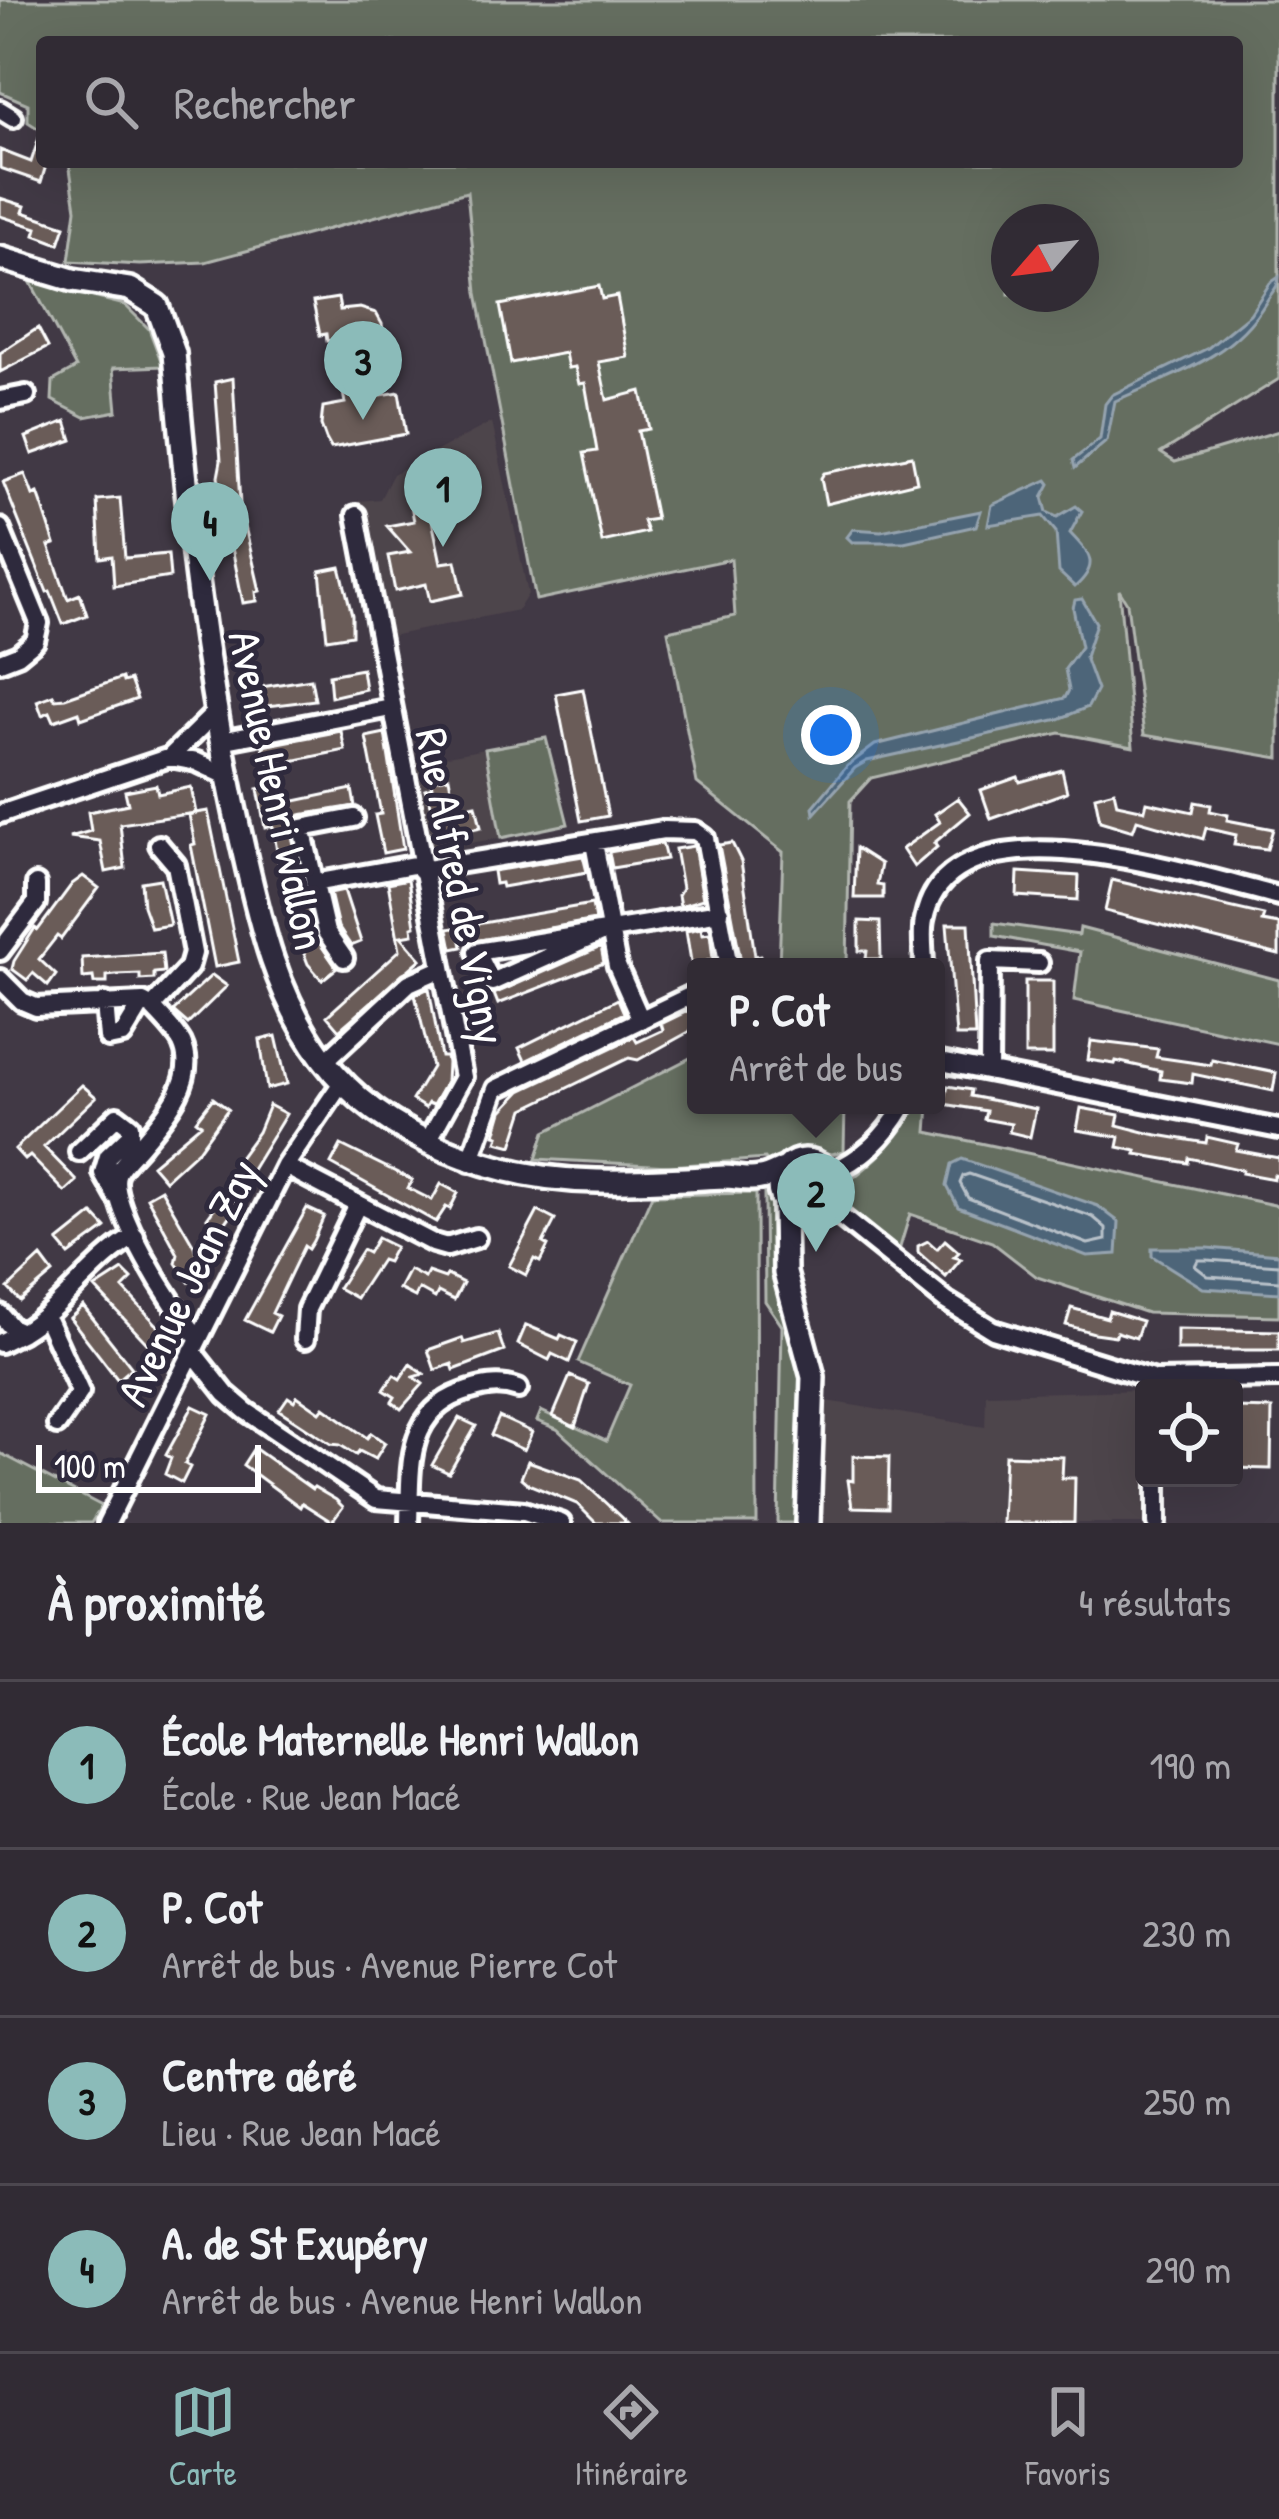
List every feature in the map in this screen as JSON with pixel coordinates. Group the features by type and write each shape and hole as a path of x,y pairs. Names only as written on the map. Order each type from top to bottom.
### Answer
{"street":[{"name":"Avenue Henri Wallon","path":"0,258 73,280 130,289 157,306 174,352 227,776 265,944 281,990 324,1062 377,1110 428,1141 470,1162 524,1175 576,1181 758,1179 786,1168"},
{"path":"0,400 26,395"},
{"name":"Rue Alfred de Vigny","path":"356,515 463,1076 428,1141"},
{"path":"0,528 39,623 35,641 0,662"},
{"path":"220,741 391,708"},
{"path":"0,814 170,757 216,712"},
{"path":"170,757 197,762 227,776"},
{"path":"344,958 326,932 302,828 354,818"},
{"path":"314,883 663,830 694,831 705,838 728,958"},
{"path":"594,842 617,966 641,1020"},
{"path":"104,1002 108,1039 123,1035 147,1004 189,967 193,953 176,866 159,845"},
{"path":"924,958 924,919 932,897 969,861 994,852 1094,854 1279,896"},
{"path":"0,951 36,903 36,884"},
{"path":"610,929 492,982 477,952 610,929 721,912"},
{"path":"989,1071 990,961 1039,963"},
{"path":"324,1062 409,983 441,969"},
{"path":"0,979 22,1001 36,1006 147,1004 181,1040 186,1056 182,1082 170,1110 116,1174 116,1196"},
{"path":"470,1162 496,1089 687,997"},
{"path":"945,1063 1279,1129"},
{"path":"463,1076 496,1089"},
{"name":"Avenue Jean Zay","path":"107,1523 285,1166 343,1081"},
{"path":"828,1174 859,1160 887,1133 899,1114"},
{"path":"80,1152 117,1116 130,1126 130,1136 108,1156 103,1172 195,1344 226,1394 246,1411 376,1499 409,1514 524,1511 561,1523"},
{"path":"786,1242 830,1192 828,1174 818,1164 805,1160 786,1168 779,1181 785,1273 813,1377 808,1523"},
{"path":"285,1166 447,1247 476,1238"},
{"path":"758,1179 795,1211 817,1208 993,1330 1140,1379"},
{"path":"304,1339 307,1309 358,1204"},
{"path":"0,1343 46,1317 116,1247 135,1236"},
{"path":"0,1314 22,1332"},
{"path":"46,1317 80,1392 57,1425"},
{"path":"1243,1380 1279,1378"},
{"path":"409,1514 415,1438 423,1420 441,1402 479,1387 493,1384 518,1389"},
{"path":"1157,1487 1157,1523"}],"shaded area":[{"path":"492,422 528,594 518,610 386,637 359,501 380,499 393,474"},
{"path":"485,749 501,838 427,850 410,763"},
{"path":"1135,1390 1135,1487 1147,1487 1148,1523 819,1523 821,1400 985,1427 986,1394"}],"green space":[{"path":"0,0 1279,0 1279,379 1161,453 1175,462 1279,431 1279,758 1144,735 1127,603 1119,590 1133,747 1060,733 871,778 850,801 847,958 779,958 783,852 697,783 668,631 735,616 731,559 536,600 477,293 467,192 205,262 69,261 76,209 70,168 1243,168 1243,36 36,36 36,127 28,122 28,104 0,92"},
{"path":"30,281 125,305 149,329 163,366 113,368 117,411 85,417 52,400 53,381 76,368"},
{"path":"546,738 568,824 501,838 485,749"},
{"path":"994,923 1079,935 1080,928 1279,980 1279,1044 1074,1000 1080,952 994,936"},
{"path":"687,1060 687,1114 845,1114 844,1151 832,1154 794,1148 768,1163 765,1159 670,1166 536,1159 545,1132"},
{"path":"912,1114 928,1114 927,1132 1279,1206 1279,1316 1147,1313 1037,1277 992,1242 910,1214 898,1254 845,1211 839,1188 902,1130"},
{"path":"756,1193 757,1523 661,1523 557,1429 537,1421 541,1411 606,1441 630,1385 578,1362 652,1195"},
{"path":"764,1195 776,1207 803,1361 800,1523 778,1523 782,1326 765,1301"},
{"path":"0,1453 102,1506 91,1523 0,1523"}],"water":[{"path":"1279,277 1252,322 1218,352 1115,401 1107,441 1075,468 1073,460 1100,439 1105,404 1112,395 1208,348 1250,314"},
{"path":"1047,480 1050,484 1043,497 1047,512 1057,517 1076,506 1082,511 1070,533 1087,553 1090,565 1075,587 1059,572 1056,532 1043,516 988,525 992,505"},
{"path":"981,511 976,526 904,542 852,542 847,537 853,529 881,531"},
{"path":"1082,599 1096,623 1085,657 1097,690 1088,707 1059,719 867,761 814,814 813,807 847,766 875,745 1065,698 1069,690 1065,669 1081,647 1073,608 1075,600"},
{"path":"962,1159 1098,1206 1119,1222 1117,1254 1087,1256 958,1207 947,1186 952,1164"},
{"path":"1152,1248 1279,1254 1279,1293 1203,1288 1152,1256"}],"building":[{"path":"36,147 36,168 45,168 41,182 0,168 0,150 31,162"},
{"path":"0,198 25,206 23,212 65,226 59,244 35,235 37,228 0,216"},
{"path":"599,286 602,299 617,296 628,357 599,362 607,400 641,391 649,429 638,431 656,519 643,521 647,532 602,542 584,453 597,451 585,383 579,384 575,367 568,368 565,353 511,363 500,305"},
{"path":"338,298 340,310 360,308 376,313 382,324 384,335 370,338 381,395 399,392 406,434 331,448 326,439 321,425 323,407 345,403 333,340 320,335 313,302"},
{"path":"38,328 48,347 0,372 0,353"},
{"path":"233,378 240,505 260,591 257,601 243,603 218,477 215,382"},
{"path":"66,421 72,440 32,454 26,437"},
{"path":"912,456 917,482 826,504 824,473"},
{"path":"25,474 43,507 55,544 49,546 68,599 80,594 87,615 63,624 3,482"},
{"path":"446,478 447,482 461,479 467,513 432,520 441,563 456,561 463,594 430,601 426,584 395,591 388,556 410,552 387,526 414,521 408,489"},
{"path":"120,498 125,558 168,554 170,577 114,586 112,556 100,558 97,500"},
{"path":"340,567 352,635 327,639 320,571"},
{"path":"362,669 365,689 331,697 329,675"},
{"path":"122,678 123,682 130,680 137,699 81,719 79,712 54,721 50,712 42,715 37,701 53,695 65,698"},
{"path":"311,679 315,700 252,708 249,689"},
{"path":"583,689 608,816 581,821 556,694"},
{"path":"341,731 345,750 267,766 263,746"},
{"path":"385,733 403,849 383,853 375,815 381,814 366,737"},
{"path":"1062,770 1067,792 991,819 981,790 1018,777 1020,782"},
{"path":"449,777 455,809 476,805 481,827 442,835 425,789 432,787 431,780"},
{"path":"156,785 158,794 191,787 196,813 208,811 239,962 215,967 191,845 195,844 189,815 195,813 120,824 125,868 106,872 100,841 70,837 91,831 88,812 128,804 125,791"},
{"path":"277,785 281,804 352,789 355,806 300,815 290,825 314,935 337,968 322,980 308,964 285,904 273,826 265,828 258,789"},
{"path":"1114,791 1117,804 1145,810 1147,802 1193,812 1195,802 1211,805 1210,811 1228,815 1227,820 1273,829 1267,849 1234,845 1236,835 1206,828 1203,839 1137,820 1133,831 1100,821 1095,796"},
{"path":"958,798 970,813 914,867 902,849 940,822 935,814"},
{"path":"662,843 666,859 612,868 609,852"},
{"path":"732,843 741,861 755,956 760,958 740,958 719,845"},
{"path":"694,846 703,899 680,906 675,849"},
{"path":"856,848 881,864 877,885 883,886 883,898 854,898"},
{"path":"583,856 587,872 502,887 495,884 493,871"},
{"path":"1018,872 1079,876 1078,900 1017,896"},
{"path":"83,876 99,888 61,939 57,936 39,959 56,975 48,986 33,973 27,980 12,969 14,961 35,928"},
{"path":"160,879 170,925 151,928 141,882"},
{"path":"408,879 415,926 413,934 401,936 421,959 339,1030 327,1016 400,950 388,883"},
{"path":"1112,880 1264,915 1262,921 1279,924 1279,955 1105,911"},
{"path":"344,890 361,942 351,946 338,927 330,893"},
{"path":"592,904 595,920 468,939 461,941 462,947 452,949 448,929"},
{"path":"859,921 880,922 881,958 866,958 867,951 859,951"},
{"path":"947,924 969,924 975,1036 956,1036"},
{"path":"701,928 702,934 710,933 713,958 690,958 686,931"},
{"path":"601,947 604,963 498,1004 494,994"},
{"path":"162,953 164,972 154,973 154,979 116,975 107,976 107,983 94,983 93,977 83,978 82,958"},
{"path":"212,975 227,986 188,1024 173,1011"},
{"path":"1025,981 1053,981 1053,1055 1025,1055"},
{"path":"429,988 441,1057 447,1063 446,1082 433,1105 428,1103 425,1108 412,1100 432,1067 415,995"},
{"path":"618,999 624,1013 525,1061 519,1048"},
{"path":"687,1011 687,1033 638,1060 629,1058 524,1109 512,1146 497,1142 502,1111 521,1091 634,1037 637,1042 663,1030 661,1024"},
{"path":"276,1036 287,1084 267,1089 260,1040"},
{"path":"1091,1041 1158,1049 1156,1057 1211,1065 1212,1060 1276,1073 1273,1091 1193,1074 1192,1083 1160,1079 1161,1071 1088,1060"},
{"path":"82,1085 96,1097 44,1147 77,1181 65,1192 30,1156 25,1160 15,1149"},
{"path":"948,1086 971,1090 970,1096 1036,1109 1030,1137 1009,1132 1011,1124 984,1119 986,1111 945,1104"},
{"path":"213,1098 228,1109 199,1149 165,1180 152,1165 201,1124 196,1120"},
{"path":"269,1105 286,1114 221,1229 207,1218 225,1193 221,1190 258,1132"},
{"path":"1081,1108 1119,1115 1117,1125 1152,1134 1206,1143 1207,1137 1238,1144 1236,1150 1279,1158 1279,1176 1242,1173 1189,1158 1188,1163 1136,1154 1118,1147 1120,1137 1077,1130"},
{"path":"341,1145 412,1180 408,1188 432,1200 441,1184 458,1193 436,1222 331,1164"},
{"path":"161,1189 194,1246 204,1274 189,1282 147,1197"},
{"path":"307,1208 324,1216 272,1313 278,1316 270,1332 245,1320"},
{"path":"538,1211 555,1220 540,1262 534,1259 526,1275 509,1266"},
{"path":"93,1214 106,1228 69,1255 58,1242"},
{"path":"377,1238 395,1247 356,1298 338,1288 362,1250 368,1253"},
{"path":"945,1240 959,1252 954,1257 961,1259 946,1277 918,1252 918,1246 928,1241 937,1249"},
{"path":"41,1257 53,1273 20,1301 8,1288"},
{"path":"123,1270 132,1279 123,1288 171,1340 156,1353 95,1288"},
{"path":"409,1270 425,1278 428,1272 447,1275 463,1283 454,1300 438,1292 435,1298 419,1289 415,1297 399,1289"},
{"path":"83,1306 132,1368 118,1380 70,1318"},
{"path":"1071,1308 1107,1318 1109,1311 1142,1321 1136,1338 1117,1332 1116,1336 1094,1333 1066,1325"},
{"path":"526,1325 577,1342 569,1362 552,1354 549,1360 518,1344"},
{"path":"1177,1329 1279,1331 1279,1350 1177,1350"},
{"path":"498,1333 504,1351 454,1370 452,1364 435,1370 428,1350 462,1338 464,1343"},
{"path":"410,1364 424,1374 414,1377 423,1384 401,1409 384,1390"},
{"path":"570,1376 589,1384 575,1427 553,1416"},
{"path":"297,1396 320,1412 324,1407 367,1438 371,1433 385,1443 375,1459 331,1444 279,1410 288,1397 294,1401"},
{"path":"193,1406 210,1414 185,1464 190,1467 182,1483 165,1474 171,1458 166,1455"},
{"path":"1243,1408 1272,1409 1271,1469 1243,1468"},
{"path":"499,1417 532,1432 524,1450 491,1435"},
{"path":"459,1418 476,1426 449,1473 432,1465"},
{"path":"254,1448 336,1500 343,1507 332,1522 302,1503 300,1507 243,1465"},
{"path":"1005,1455 1063,1457 1062,1478 1075,1478 1074,1523 1002,1523"},
{"path":"853,1456 889,1457 888,1508 852,1507 848,1480 853,1481"},
{"path":"528,1461 581,1480 627,1523 596,1523 577,1504 528,1484 521,1478"}],"place":[{"name":"Centre aéré","path":"363,420"},
{"name":"École Maternelle Henri Wallon","path":"443,547"},
{"name":"A. de St Exupéry","path":"210,581"},
{"name":"P. Cot","path":"816,1252"}]}
